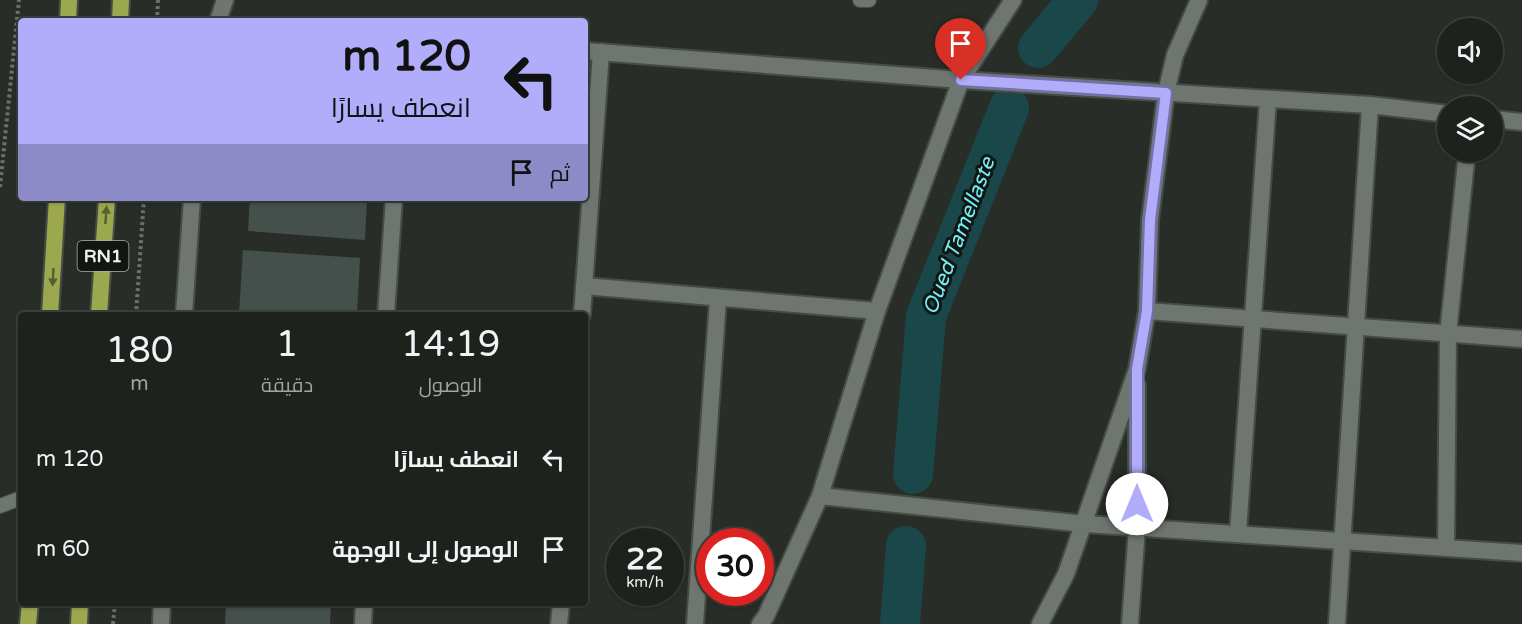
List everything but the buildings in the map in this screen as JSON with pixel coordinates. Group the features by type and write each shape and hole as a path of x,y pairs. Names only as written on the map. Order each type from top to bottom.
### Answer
{"highway":[{"path":"68,18 69,0"},
{"path":"120,18 121,0"},
{"name":"RN1","path":"50,312 57,201"},
{"name":"RN1","path":"99,312 107,201"},
{"path":"28,624 30,606"},
{"path":"79,624 80,606"}],"street":[{"path":"219,18 225,0"},
{"path":"759,624 766,616 820,496 877,312 961,80 1013,0"},
{"path":"1040,624 1066,574 1137,369 1147,311 1150,220 1166,93 1175,55 1199,0"},
{"path":"588,182 593,52 961,80 1370,105 1437,113"},
{"path":"1238,533 1268,99"},
{"path":"1337,624 1354,327 1370,105"},
{"path":"1503,120 1522,122"},
{"path":"1446,548 1448,334 1466,162"},
{"path":"184,312 192,201"},
{"path":"386,312 394,201"},
{"path":"582,312 587,201"},
{"path":"584,286 877,312"},
{"path":"695,624 718,299"},
{"path":"1147,311 1522,339"},
{"path":"1130,624 1137,527 1137,369"},
{"path":"820,496 1085,524 1522,553"},
{"path":"161,624 162,606"},
{"path":"363,624 364,606"},
{"path":"559,624 561,606"}],"lane":[{"path":"860,0 869,0"},
{"path":"0,506 18,499"}],"path":[{"path":"0,187 19,0"},
{"path":"157,18 158,0"},
{"path":"136,312 144,201"},
{"path":"113,624 115,606"}],"waterway":[{"name":"Oued Tamellaste","path":"1038,48 1078,0"},
{"name":"Oued Tamellaste","path":"913,474 926,316 1009,108"},
{"name":"Oued Tamellaste","path":"900,624 906,546"}],"route":[{"path":"961,80 1166,93 1150,220 1147,311 1137,369 1137,504"}]}
